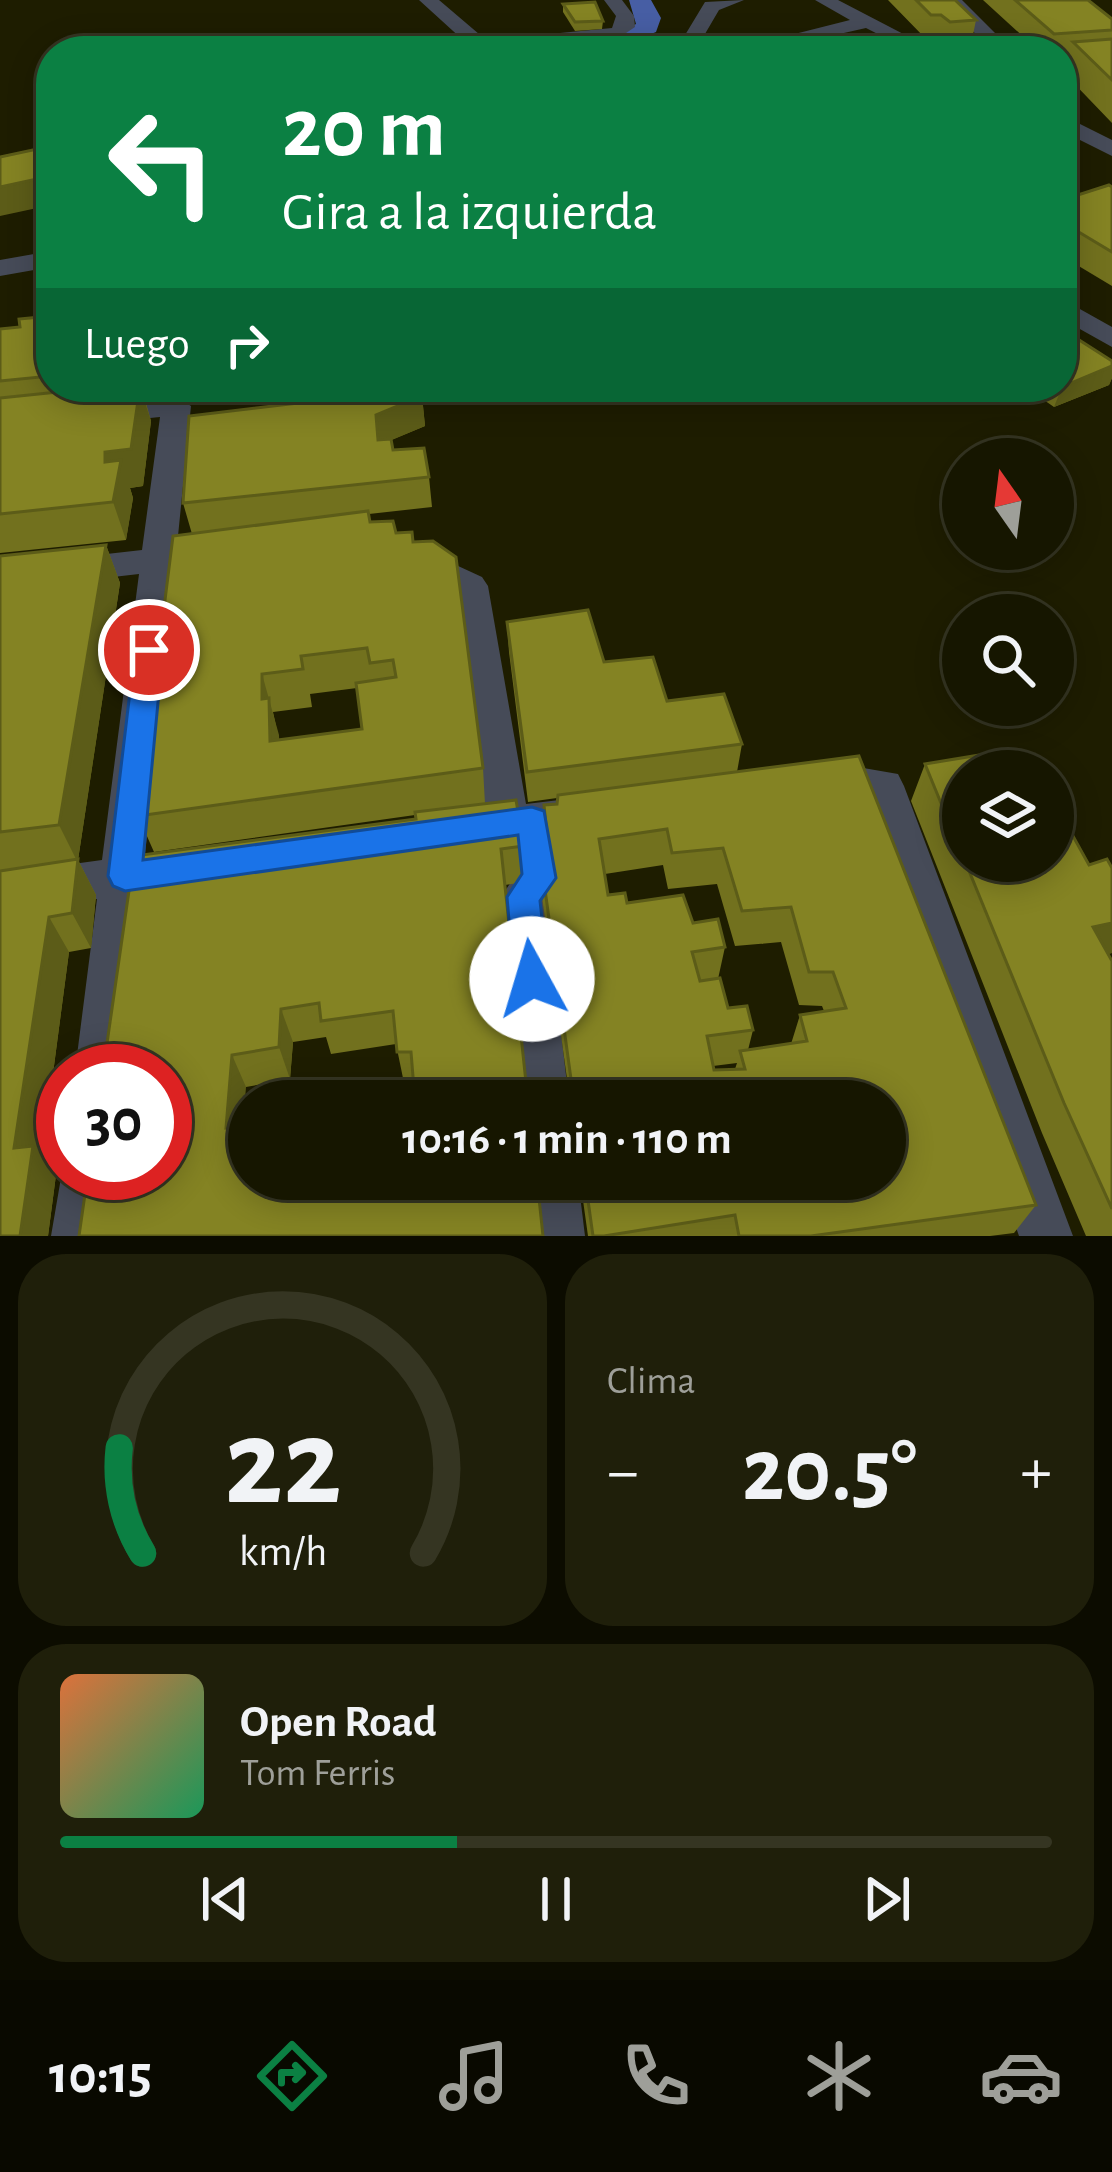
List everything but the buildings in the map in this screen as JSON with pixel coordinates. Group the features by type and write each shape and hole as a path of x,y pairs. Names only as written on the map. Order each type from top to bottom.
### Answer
{"street":[{"path":"428,0 470,36"},
{"path":"592,36 617,33 625,27 625,16 613,0"},
{"path":"693,36 712,6 735,0"},
{"path":"824,0 896,36"},
{"path":"952,0 989,36"},
{"path":"805,36 868,22"},
{"path":"1077,128 1112,149"},
{"path":"0,268 36,262"},
{"path":"0,424 176,406 103,1044"},
{"path":"391,545 470,586 520,822 539,878 523,897 542,1080"},
{"path":"0,578 205,554"},
{"path":"779,790 846,782 884,786 1046,1236"},
{"path":"440,832 622,809"},
{"path":"0,893 215,864"},
{"path":"77,1236 82,1200"},
{"path":"554,1200 558,1236"}],"waterway":[{"path":"629,36 648,27 640,0"}],"route":[{"path":"149,650 125,876 532,820 539,878 523,897 532,979"}]}
